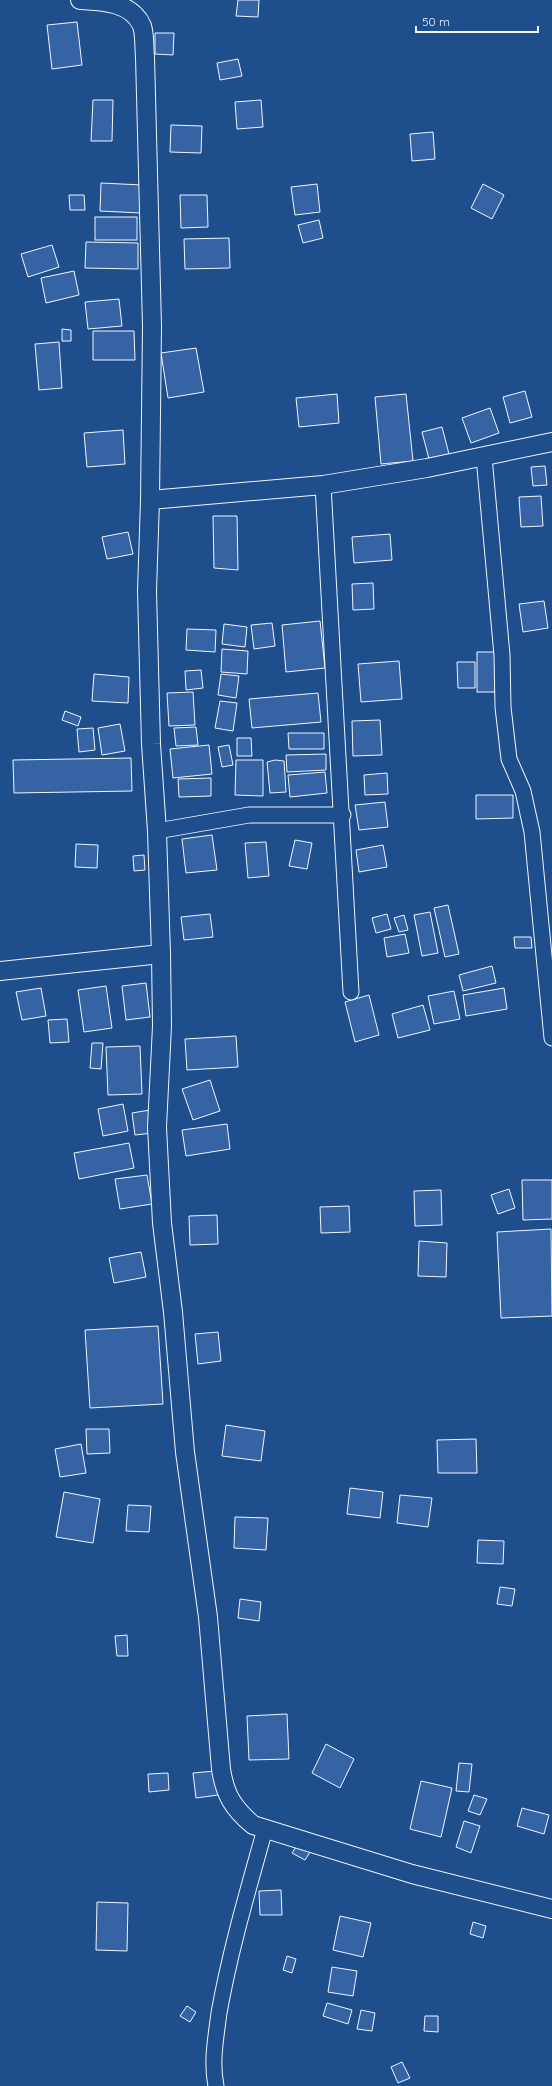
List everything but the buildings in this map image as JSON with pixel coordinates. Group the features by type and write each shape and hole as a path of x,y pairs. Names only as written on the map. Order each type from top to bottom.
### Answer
{"street":[{"path":"80,0 107,2 128,10 142,26 145,57 152,326 150,500 147,591 151,744 157,832 158,907 162,954 162,1026 157,1127 162,1223 173,1312 185,1452 208,1617 224,1790 239,1814 253,1825 412,1874 552,1909"},
{"path":"150,500 323,485 484,457 552,442"},
{"path":"484,457 502,655 503,707 510,759 523,791 532,832 552,1038"},
{"path":"323,485 343,816 351,992"},
{"path":"157,832 249,816 343,816"},
{"path":"0,971 162,954"},
{"path":"216,2086 213,2074 215,2041 226,1970 265,1829"}]}
